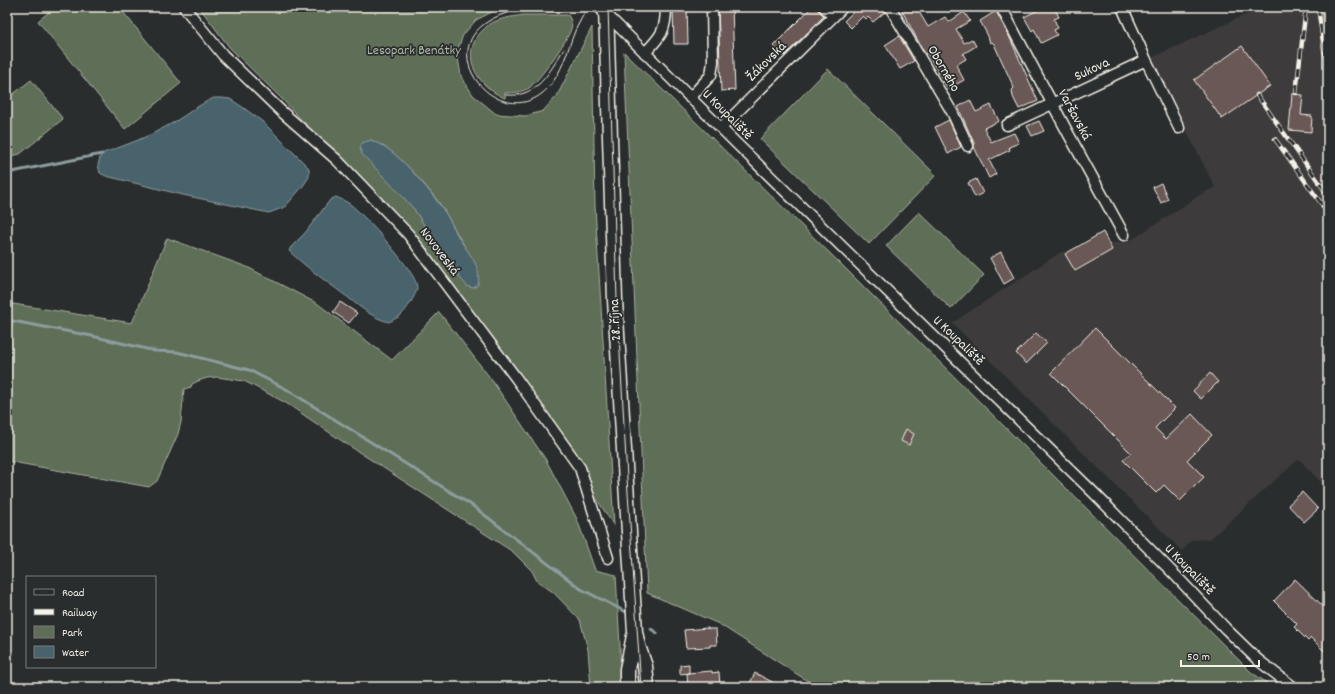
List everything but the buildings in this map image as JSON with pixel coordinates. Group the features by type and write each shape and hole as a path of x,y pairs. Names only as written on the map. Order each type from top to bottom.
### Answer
{"main road":[{"name":"28. října","path":"604,9 615,300 633,606 635,632 645,666 647,687"},
{"name":"28. října","path":"627,687 627,670 635,632"}],"street":[{"name":"Novoveská","path":"184,7 223,55 281,111 337,160 408,234 516,378 580,468 608,558"},
{"path":"645,53 661,35 666,21 666,7"},
{"path":"690,98 711,75 713,62 712,7"},
{"path":"824,7 833,16"},
{"name":"Žákovská","path":"720,128 843,7"},
{"name":"Oborného","path":"890,7 952,112 968,146"},
{"name":"Varšavská","path":"1001,7 1124,236"},
{"path":"1122,7 1179,128"},
{"name":"U Koupaliště","path":"604,9 645,53 720,128 1095,494 1226,629 1258,660 1292,687"},
{"name":"Sukova","path":"1007,125 1146,60"}],"shaded area":[{"path":"1246,7 1328,7 1328,490 1299,459 1210,539 1192,540 1182,551 952,323 1061,252 1131,240 1200,195 1215,187 1152,63 1153,57 1249,13"}],"green space":[{"path":"55,7 119,7 181,83 125,129 38,21"},
{"name":"Lesopark Benátky","path":"199,7 505,7 476,20 463,35 457,52 461,76 473,95 496,114 526,116 543,111 557,96 592,27 595,206 614,526 517,375 409,236 282,99 230,48","holes":["371,140 395,154 426,186 444,210 475,263 461,279 450,261 440,250 414,209 402,196"]},
{"path":"523,15 568,15 572,27 559,51 533,84 524,90 505,93 505,98 495,93 479,78 474,69 472,49 476,39 489,24 502,19"},
{"path":"624,52 843,266 1251,672 1273,687 817,687 719,624 647,593"},
{"path":"828,69 936,175 869,244 760,139"},
{"path":"31,80 63,119 20,154 7,157 7,99"},
{"path":"919,212 984,275 951,309 886,246"},
{"path":"167,238 247,267 318,304 392,360 439,312 491,379 546,460 577,519 595,570 616,575 621,687 591,687 588,650 580,620 553,592 537,581 532,571 513,552 286,403 244,381 217,377 207,378 192,384 191,387 184,389 181,422 178,434 157,481 149,487 7,461 7,303 132,323"}],"water":[{"path":"214,98 230,99 263,122 309,168 309,177 285,207 269,213 183,195 106,176 100,173 98,165 101,154 134,142 159,130"},
{"path":"371,140 395,154 437,201 447,215 476,266 479,278 478,285 473,288 468,287 461,279 450,261 440,250 414,209 362,154 360,148 362,143"},
{"path":"336,197 350,204 366,219 399,257 415,280 417,290 411,302 400,316 389,322 382,320 364,310 315,273 289,251 330,200"}],"waterway":[{"path":"7,173 102,154"},
{"path":"7,320 92,336 155,351 177,352 249,370 286,389 473,506 581,589 630,614"},
{"path":"651,629 657,633"}],"tram line":[{"path":"572,7 561,11 510,12 493,18 483,25 471,40 468,56 472,73 482,87 496,98 513,103 531,100 548,88 561,69 575,31 588,7"},
{"path":"608,7 617,300 641,687"},
{"path":"506,95 517,95 534,88 541,82 564,49"}],"railway":[{"path":"1296,93 1306,7"},
{"path":"1318,7 1324,49 1328,65"},
{"path":"1257,95 1328,195"},
{"path":"1275,139 1328,213"}]}
